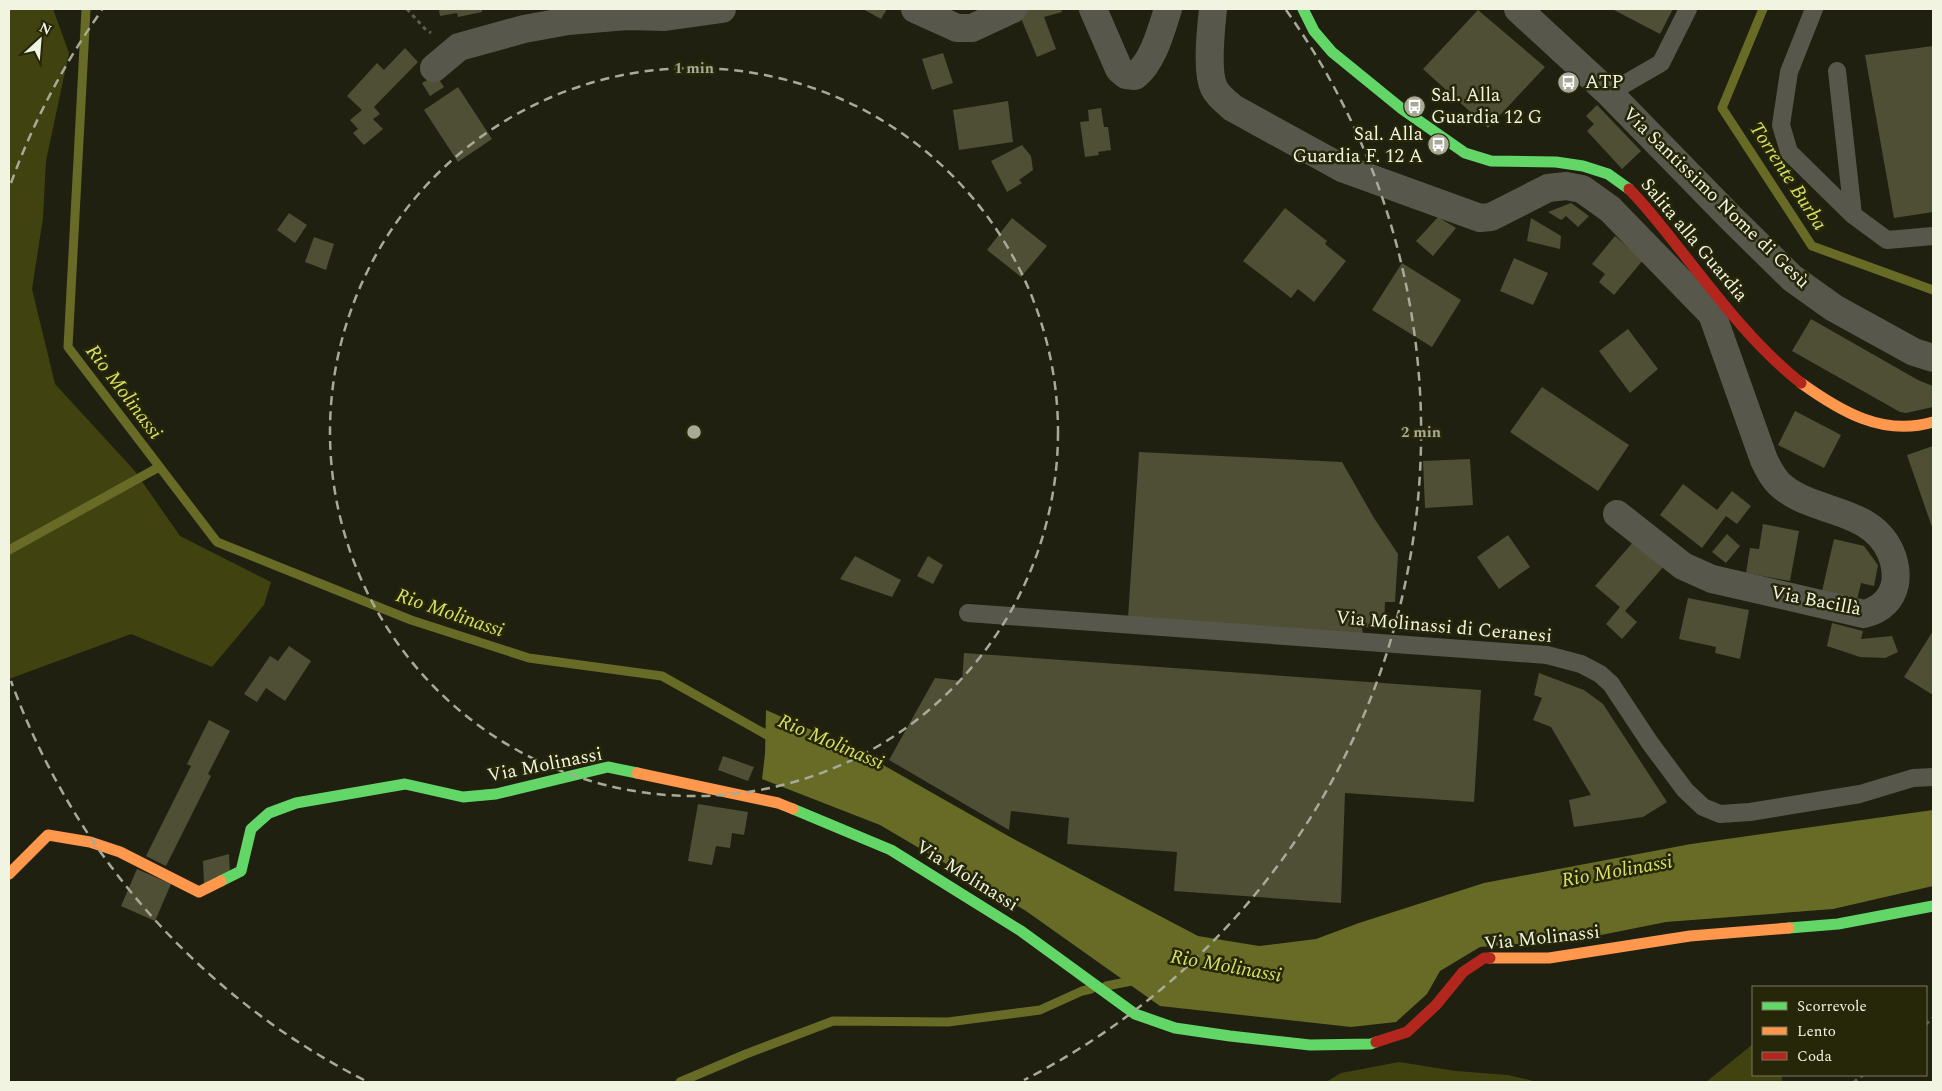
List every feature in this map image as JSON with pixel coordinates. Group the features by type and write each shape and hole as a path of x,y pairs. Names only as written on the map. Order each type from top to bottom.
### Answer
{"street":[{"path":"434,68 459,47 524,29 568,21 627,16 665,17 722,9"},
{"path":"915,9 957,28 972,28 1013,9"},
{"path":"1093,9 1119,69 1126,75 1135,76 1140,72 1154,47 1168,9"},
{"path":"1213,9 1210,39 1211,71 1214,87 1223,100 1233,108 1342,168 1480,218 1491,217 1548,188 1566,186 1582,190 1610,209 1718,309"},
{"name":"Salita alla Guardia","path":"1303,9 1307,20 1324,44 1379,92 1454,146 1476,158 1503,162 1575,164 1599,169 1621,182 1652,214 1718,309 1808,389 1866,422 1887,427 1906,428 1933,422"},
{"name":"Via Santissimo Nome di Gesù","path":"1518,9 1609,93 1792,278 1834,308 1914,352 1933,358"},
{"name":"Via Bacillà","path":"1617,514 1683,566 1712,579 1864,614 1877,610 1888,601 1894,589 1897,575 1893,559 1877,532 1860,519 1807,502 1783,488 1772,476 1764,460 1718,309"},
{"name":"Via Molinassi","path":"9,874 48,834 84,839 131,856 199,892 241,871 252,829 269,813 296,804 406,784 463,797 496,794 608,767 778,804 891,850 1021,931 1135,1014 1175,1028 1310,1045 1371,1044 1407,1032 1436,1005 1463,972 1484,958 1549,958 1690,936 1838,924 1933,906"}],"lane":[{"path":"1609,93 1661,63 1688,9"},
{"path":"1814,9 1789,72 1780,125 1789,152 1853,215 1886,240 1933,236"},
{"path":"1837,71 1853,215"},
{"name":"Via Molinassi di Ceranesi","path":"968,613 1548,655 1581,664 1600,674 1611,684 1650,743 1685,790 1703,807 1720,814 1750,812 1860,794 1913,778 1933,777"}],"shaded area":[{"path":"9,9 53,9 69,53 46,161 43,218 32,289 55,384 134,470 180,536 271,582 264,605 212,667 131,634 9,679"},
{"path":"1752,1045 1752,1076 1782,1076 1782,1082 1706,1082"},
{"path":"1399,1062 1456,1071 1508,1075 1537,1082 1326,1082 1341,1073"}],"water":[{"path":"766,710 855,749 1010,837 1198,936 1259,946 1316,939 1359,923 1484,883 1691,844 1933,810 1933,886 1833,909 1666,922 1581,939 1480,947 1440,971 1427,994 1396,1022 1351,1027 1160,1006 1026,911 880,825 762,779 765,754"}],"building":[{"path":"439,9 482,9 482,12 458,17 457,13 440,16"},
{"path":"863,9 887,9 881,19"},
{"path":"1024,9 1061,9 1062,12 1044,17 1056,49 1037,57 1018,11"},
{"path":"1612,9 1673,9 1660,34"},
{"path":"1478,10 1545,67 1488,128 1423,69"},
{"path":"1933,46 1933,212 1894,218 1865,55"},
{"path":"405,48 418,62 374,107 380,114 373,119 383,129 364,145 353,133 358,129 350,120 362,110 347,96 377,63 384,70"},
{"path":"943,53 953,83 932,90 922,59"},
{"path":"436,75 444,87 430,96 422,83"},
{"path":"458,87 492,139 458,162 424,110"},
{"path":"1008,101 1013,142 959,150 953,110"},
{"path":"1597,105 1641,151 1622,169 1587,131 1594,124 1586,116"},
{"path":"1101,108 1104,127 1108,127 1111,150 1098,152 1099,155 1085,157 1080,122 1089,121 1088,110"},
{"path":"1022,145 1031,156 1033,170 1019,180 1022,183 1007,192 991,161"},
{"path":"1571,203 1589,216 1578,227 1566,216 1561,220 1548,212"},
{"path":"1285,208 1327,241 1325,244 1346,261 1314,302 1298,289 1291,298 1243,261"},
{"path":"289,213 307,225 295,243 277,230"},
{"path":"1438,217 1456,228 1433,256 1416,241"},
{"path":"1012,218 1047,246 1021,277 987,250"},
{"path":"1531,218 1561,236 1560,249 1527,241"},
{"path":"1615,236 1643,260 1614,295 1599,282 1605,274 1592,264"},
{"path":"314,237 334,244 326,270 305,262"},
{"path":"1514,258 1548,273 1533,305 1500,291"},
{"path":"1402,263 1461,300 1432,347 1372,310"},
{"path":"1811,319 1918,380 1933,386 1933,407 1906,413 1900,412 1792,351"},
{"path":"1628,329 1658,369 1630,393 1599,351"},
{"path":"1542,387 1629,445 1598,491 1510,432"},
{"path":"1795,411 1841,435 1824,468 1778,445"},
{"path":"1933,446 1933,530 1907,455"},
{"path":"1139,452 1342,462 1374,518 1398,554 1395,602 1385,602 1384,628 1362,627 1363,635 1128,618"},
{"path":"1470,459 1473,505 1425,508 1423,461"},
{"path":"1683,484 1717,510 1732,491 1751,506 1737,524 1726,516 1702,548 1660,515"},
{"path":"1763,524 1799,531 1790,581 1746,573 1750,548 1759,549"},
{"path":"1727,534 1740,546 1726,563 1712,552"},
{"path":"1508,535 1530,567 1499,589 1477,557"},
{"path":"1834,539 1864,546 1878,565 1874,586 1861,583 1857,600 1822,591"},
{"path":"1634,541 1664,566 1625,611 1637,622 1622,639 1606,624 1620,607 1595,586"},
{"path":"855,556 901,580 892,597 840,579"},
{"path":"928,556 943,565 933,584 917,576"},
{"path":"1688,598 1749,610 1740,659 1715,653 1716,647 1679,639"},
{"path":"1832,623 1863,631 1861,639 1892,636 1898,652 1885,658 1860,657 1827,646"},
{"path":"1933,631 1933,695 1904,677"},
{"path":"289,646 311,661 285,701 266,688 257,702 244,694 270,656 278,661"},
{"path":"964,653 1481,690 1474,802 1345,793 1341,903 1174,891 1177,852 1067,844 1069,818 1011,811 1009,830 889,760 935,678 962,681"},
{"path":"1539,673 1584,690 1603,704 1667,802 1643,817 1574,827 1569,800 1591,795 1551,727 1533,720 1542,698 1534,695"},
{"path":"209,720 230,731 208,774 211,776 166,866 146,856 191,766 187,764"},
{"path":"723,756 754,767 748,781 718,770"},
{"path":"698,804 748,812 744,835 732,833 730,848 716,846 712,865 688,861"},
{"path":"229,854 230,874 204,884 203,861"},
{"path":"137,869 171,884 155,921 121,906"}],"waterway":[{"name":"Rio Molinassi","path":"86,9 68,347 217,542 411,620 529,658 662,676 774,739"},
{"name":"Torrente Burba","path":"1763,9 1722,108 1812,246 1933,290"},
{"path":"9,550 159,467"},
{"path":"1106,986 1137,980"},
{"path":"680,1082 746,1054 833,1021 948,1022 1040,1010 1082,991 1091,989"}],"traffic: fast":[{"path":"1303,9 1314,31 1332,52 1402,109 1465,153 1491,161 1556,162 1583,166 1608,174 1629,189"},
{"path":"221,881 241,871 251,829 269,813 296,803 405,784 463,797 496,794 608,767 637,773"},
{"path":"793,809 891,850 1021,931 1135,1014 1175,1028 1230,1036 1310,1045 1371,1044 1376,1042"},
{"path":"1789,928 1838,924 1933,906"}],"traffic: slow":[{"path":"1801,383 1831,403 1863,419 1897,426 1915,426 1933,422"},
{"path":"637,773 778,803 793,809"},
{"path":"9,874 48,835 90,842 120,852 199,892 221,881"},
{"path":"1490,958 1549,958 1690,936 1789,928"}],"traffic: jam":[{"path":"1629,189 1751,336 1801,383"},
{"path":"1376,1042 1407,1032 1436,1005 1463,972 1484,958 1490,958"}],"place":[{"name":"ATP","path":"1569,82"},
{"name":"Sal. Alla Guardia 12 G","path":"1415,106"},
{"name":"Sal. Alla Guardia F. 12 A","path":"1439,145"}]}
